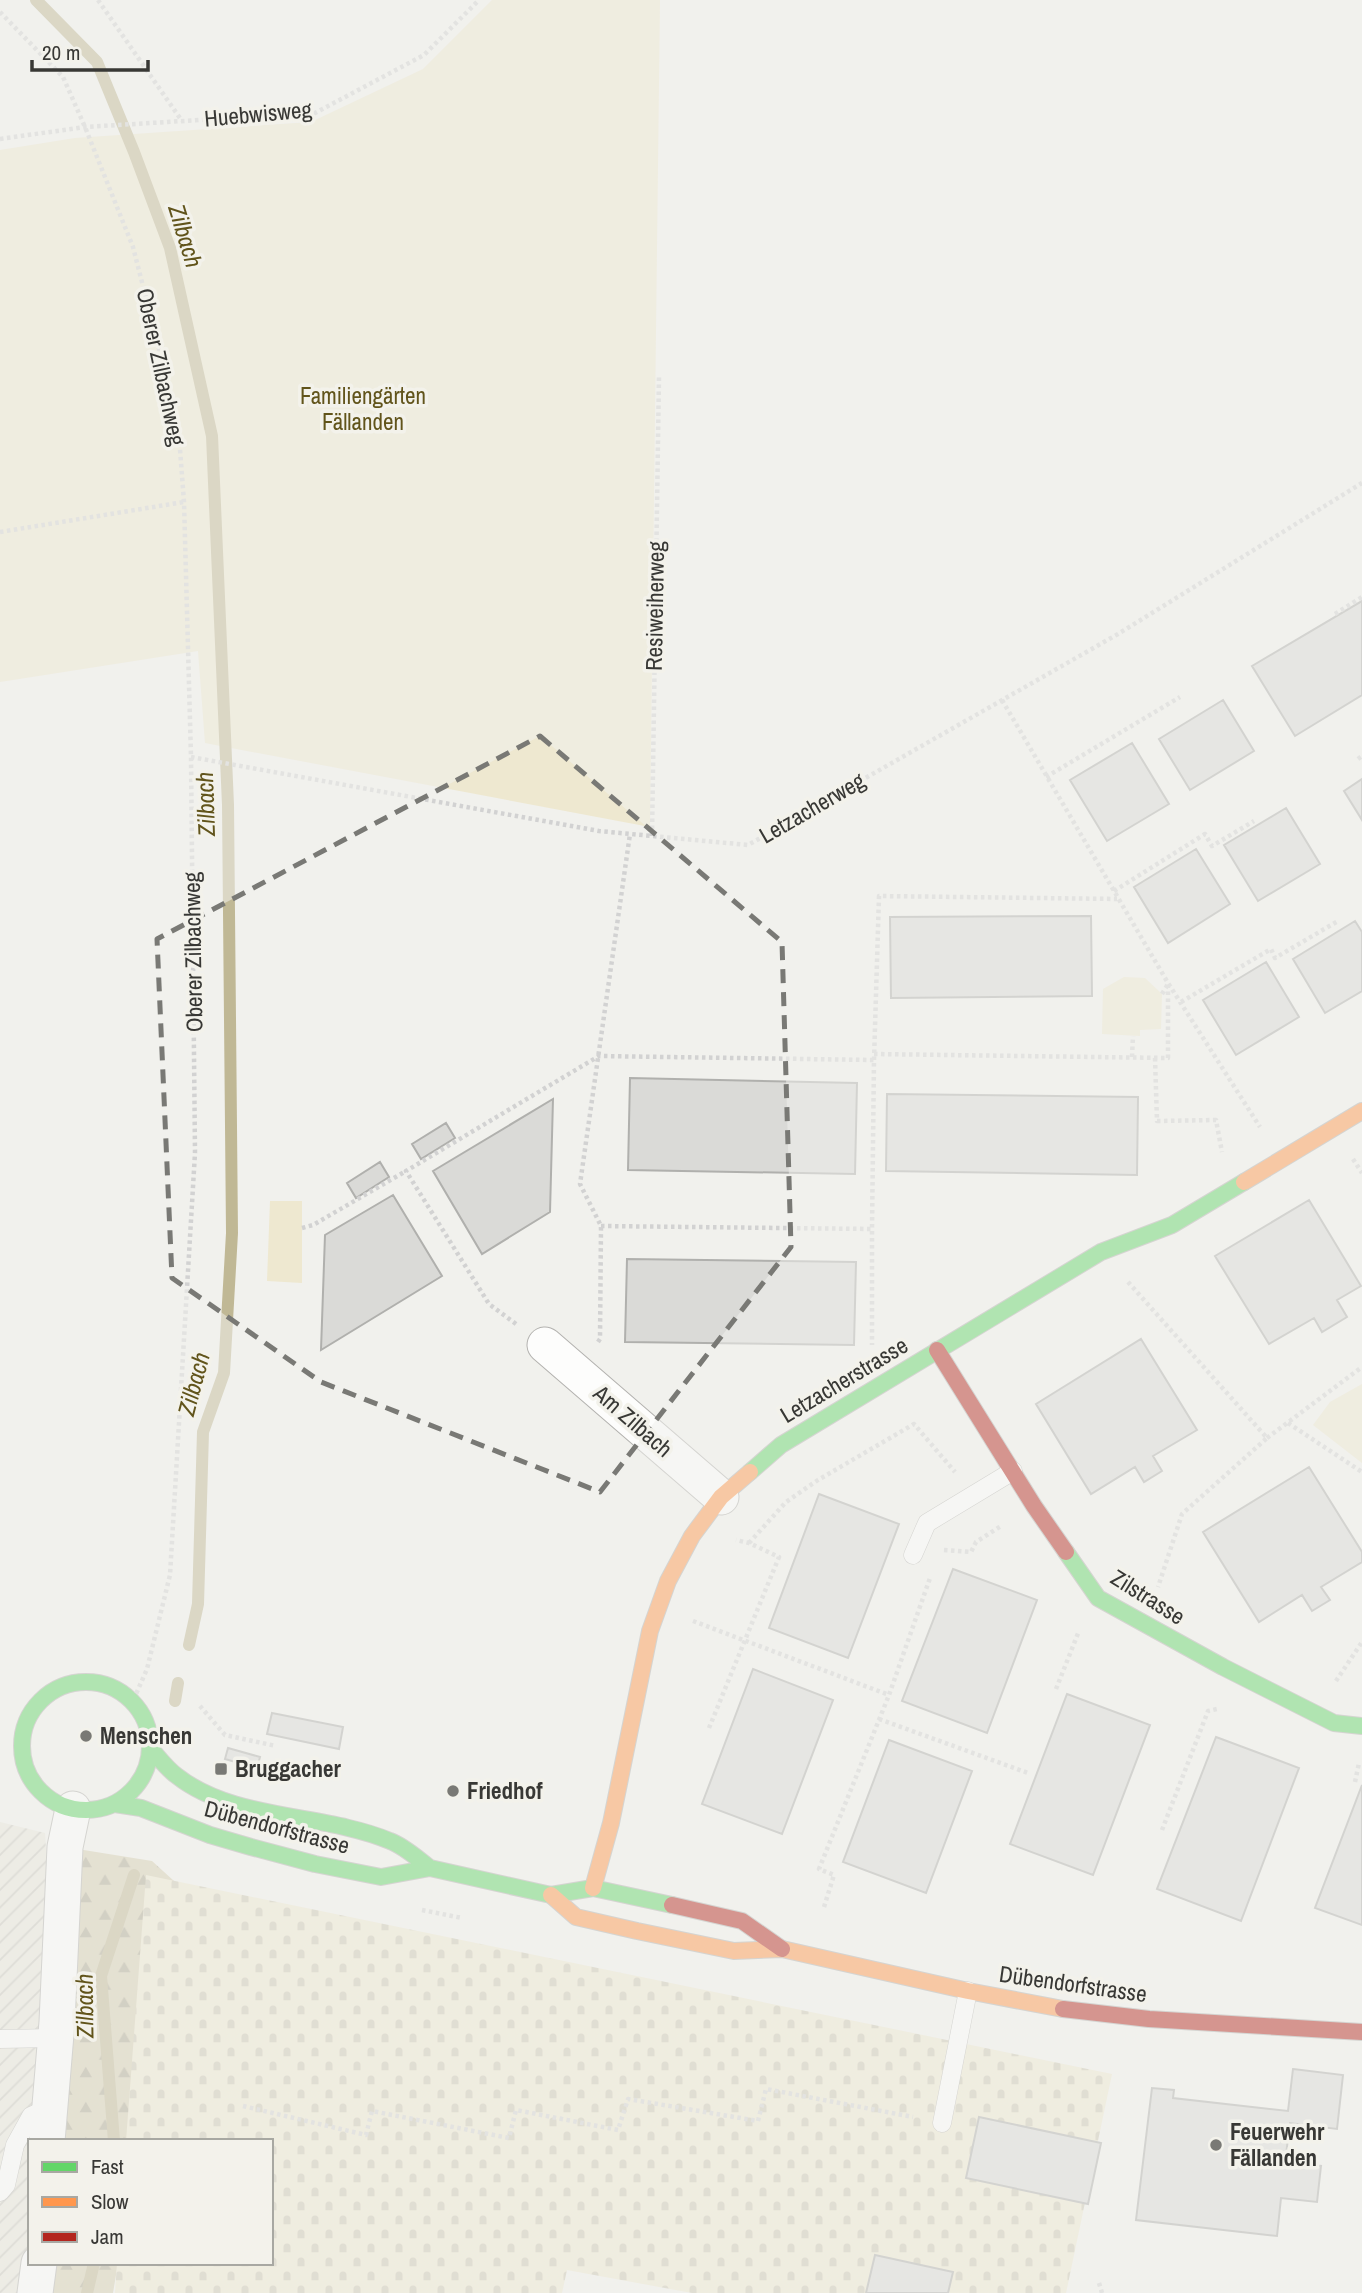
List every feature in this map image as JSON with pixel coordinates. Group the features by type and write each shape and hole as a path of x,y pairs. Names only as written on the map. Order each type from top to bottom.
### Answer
{"main road":[{"name":"Letzacherstrasse","path":"593,1888 611,1824 650,1631 668,1581 692,1536 721,1497 781,1445 937,1350 1101,1252 1172,1225 1362,1111"},
{"name":"Zilstrasse","path":"937,1350 1034,1506 1098,1598 1334,1723 1362,1726"},
{"path":"73,1809 54,1802 37,1788 26,1770 21,1750 25,1724 39,1702 61,1687 86,1681 111,1687 133,1702"},
{"name":"Dübendorfstrasse","path":"133,1702 146,1723 151,1749 176,1776 209,1796 262,1811 326,1822 392,1841 430,1868 551,1895 593,1888 742,1921 782,1949"},
{"path":"4,1749 21,1750"},
{"path":"115,1804 132,1792 144,1774 151,1749"},
{"name":"Dübendorfstrasse","path":"73,1809 94,1810 115,1804 141,1808 210,1835 315,1864 381,1877 430,1868"},
{"name":"Dübendorfstrasse","path":"551,1895 576,1917 734,1951 782,1949 968,1992 1062,2009 1149,2019 1362,2032"}],"street":[{"name":"Am Zilbach","path":"545,1345 721,1497"},
{"path":"48,2124 65,1847 73,1809"},
{"path":"36,2293 39,2265"}],"lane":[{"path":"913,1555 927,1522 1013,1471"},
{"path":"942,2123 968,1992"},
{"path":"0,2039 55,2038"},
{"path":"0,2192 6,2185 15,2145 31,2116 48,2124"}],"path":[{"path":"99,0 182,121"},
{"name":"Huebwisweg","path":"0,139 85,127 315,113 424,55 479,0"},
{"name":"Oberer Zilbachweg","path":"0,12 63,77 85,127 134,247 178,423 184,502 191,757 195,1153 170,1575 147,1669 133,1702"},
{"name":"Resiweiherweg","path":"652,836 659,376"},
{"name":"Letzacherweg","path":"191,757 599,831 748,845 1118,634 1362,483"},
{"path":"0,532 184,502"},
{"path":"1335,614 1362,597"},
{"path":"1046,777 1180,697"},
{"path":"1002,700 1117,899 1281,1160"},
{"path":"1114,891 1205,834 1212,846 1254,821"},
{"path":"579,1375 600,1339 601,1226 580,1184 630,834"},
{"path":"872,1340 874,1057 879,896 1117,899"},
{"path":"1181,1002 1271,949 1275,958 1338,921"},
{"path":"1161,994 1168,983"},
{"path":"302,1228 313,1226 599,1056 1168,1058 1168,983"},
{"path":"1132,1036 1132,1057"},
{"path":"1155,1058 1157,1121 1216,1120 1229,1191"},
{"path":"1353,1159 1362,1173"},
{"path":"406,1171 489,1304 545,1345"},
{"path":"601,1226 872,1229"},
{"path":"1101,1252 1267,1438"},
{"path":"1154,1598 1182,1514 1267,1438 1362,1367"},
{"path":"1288,1423 1362,1472"},
{"path":"749,1543 786,1502 818,1480 914,1424 974,1494"},
{"path":"940,1550 971,1552 976,1542 1034,1506"},
{"path":"709,1728 779,1557 749,1543 731,1539 738,1530"},
{"path":"824,1908 834,1875 818,1870 889,1695 932,1574"},
{"path":"1056,1689 1085,1618 1098,1598"},
{"path":"687,1632 690,1619"},
{"path":"700,1623 889,1695"},
{"path":"1332,1688 1362,1642"},
{"path":"1162,1830 1208,1711 1258,1701 1265,1688"},
{"path":"200,1706 225,1735 276,1746"},
{"path":"879,1719 1028,1773"},
{"path":"243,2106 366,2135 373,2111 509,2138 516,2110 618,2130 628,2099 758,2121 765,2089 942,2123"},
{"path":"1099,2283 1102,2293"}],"highlighted area":[{"path":"540,736 782,942 791,1247 600,1492 321,1382 172,1278 157,939"}],"shaded area":[{"path":"0,1822 45,1833 57,2022 47,2139 28,2139 28,2265 30,2265 35,2293 0,2293"}],"green space":[{"name":"Familiengärten Fällanden","path":"492,0 660,0 650,827 205,743 198,651 0,682 0,150 75,138 311,122 423,69"},
{"path":"1124,977 1145,978 1162,994 1161,1029 1140,1030 1140,1036 1102,1034 1103,989"},
{"path":"270,1201 302,1201 302,1283 267,1281"},
{"path":"1362,1384 1362,1463 1313,1425 1330,1402"},
{"path":"65,1847 152,1861 196,1901 140,2139 47,2139"},
{"path":"146,1875 1112,2074 1066,2293 692,2293 567,2270 562,2293 115,2293 117,2265 273,2265 273,2139 126,2139"},
{"path":"39,2265 118,2265 113,2293 35,2293"}],"building":[{"path":"1362,601 1362,695 1295,736 1252,666"},
{"path":"1223,700 1254,751 1190,790 1159,739"},
{"path":"1132,743 1169,804 1107,841 1070,780"},
{"path":"1362,779 1362,820 1344,791"},
{"path":"1286,808 1320,864 1258,901 1224,845"},
{"path":"1196,849 1230,904 1168,943 1134,887"},
{"path":"1091,916 1092,996 891,998 890,917"},
{"path":"1355,921 1362,932 1362,991 1325,1013 1293,959"},
{"path":"1266,962 1299,1017 1236,1055 1203,1000"},
{"path":"630,1078 857,1083 855,1174 628,1170"},
{"path":"887,1094 1138,1097 1137,1175 886,1171"},
{"path":"553,1099 550,1212 482,1254 433,1171"},
{"path":"446,1123 455,1138 421,1159 412,1144"},
{"path":"380,1162 389,1177 356,1198 347,1183"},
{"path":"393,1195 442,1276 321,1350 325,1235"},
{"path":"1309,1200 1361,1286 1337,1300 1347,1317 1322,1332 1314,1318 1269,1344 1215,1256"},
{"path":"627,1259 856,1262 854,1345 625,1342"},
{"path":"1141,1339 1197,1430 1153,1456 1162,1471 1144,1482 1135,1467 1091,1494 1036,1404"},
{"path":"1309,1467 1362,1552 1362,1562 1321,1587 1330,1600 1312,1611 1302,1595 1259,1622 1203,1532"},
{"path":"819,1494 899,1524 848,1658 769,1628"},
{"path":"953,1569 1037,1600 987,1733 902,1701"},
{"path":"753,1669 833,1700 782,1834 702,1804"},
{"path":"1067,1694 1150,1725 1093,1875 1010,1844"},
{"path":"272,1713 343,1727 339,1749 267,1734"},
{"path":"1216,1737 1299,1768 1241,1921 1157,1889"},
{"path":"889,1740 972,1771 926,1893 843,1862"},
{"path":"228,1748 260,1757 257,1768 225,1759"},
{"path":"1362,1785 1362,1925 1315,1908"},
{"name":"Feuerwehr Fällanden","path":"1293,2069 1343,2075 1337,2129 1290,2123 1285,2162 1321,2166 1317,2202 1281,2198 1277,2236 1136,2220 1152,2088 1174,2090 1173,2098 1288,2111"},
{"path":"979,2117 1101,2143 1088,2204 966,2178"},
{"path":"875,2255 953,2272 948,2293 866,2293"}],"waterway":[{"name":"Zilbach","path":"36,0 97,62 134,152 170,248 212,436 228,805 232,1233 224,1373 203,1432 198,1604 189,1645"},
{"name":"Zilbach","path":"175,1701 178,1683"},
{"name":"Zilbach","path":"114,2139 101,1976 134,1875"},
{"name":"Zilbach","path":"87,2293 94,2265"}],"traffic: fast":[{"path":"750,1472 781,1445 1101,1252 1172,1225 1244,1182"},
{"path":"1066,1552 1098,1598 1223,1667 1334,1723 1362,1726"},
{"path":"86,1682 110,1687 131,1701 145,1722 150,1746 145,1770 131,1791 110,1805 86,1810 62,1805 41,1791 27,1770 22,1746 27,1722 41,1701 62,1687 86,1682"},
{"path":"151,1749 173,1773 200,1791 252,1809 364,1832 400,1846 430,1868"},
{"path":"115,1804 141,1808 210,1835 251,1847 315,1864 381,1877 430,1868 551,1895 593,1888 672,1905"}],"traffic: slow":[{"path":"1244,1182 1362,1111"},
{"path":"593,1888 611,1823 650,1631 668,1581 692,1536 721,1497 750,1472"},
{"path":"551,1895 576,1917 637,1931 734,1951 782,1949 968,1991 1063,2009"}],"traffic: jam":[{"path":"937,1350 1034,1506 1066,1552"},
{"path":"672,1905 742,1921 782,1949"},
{"path":"1063,2009 1149,2019 1362,2032"}],"place":[{"name":"Menschen","path":"86,1736"},
{"name":"Bruggacher","path":"221,1769"},
{"name":"Friedhof","path":"453,1791"},
{"name":"Feuerwehr Fällanden","path":"1216,2145"}]}
